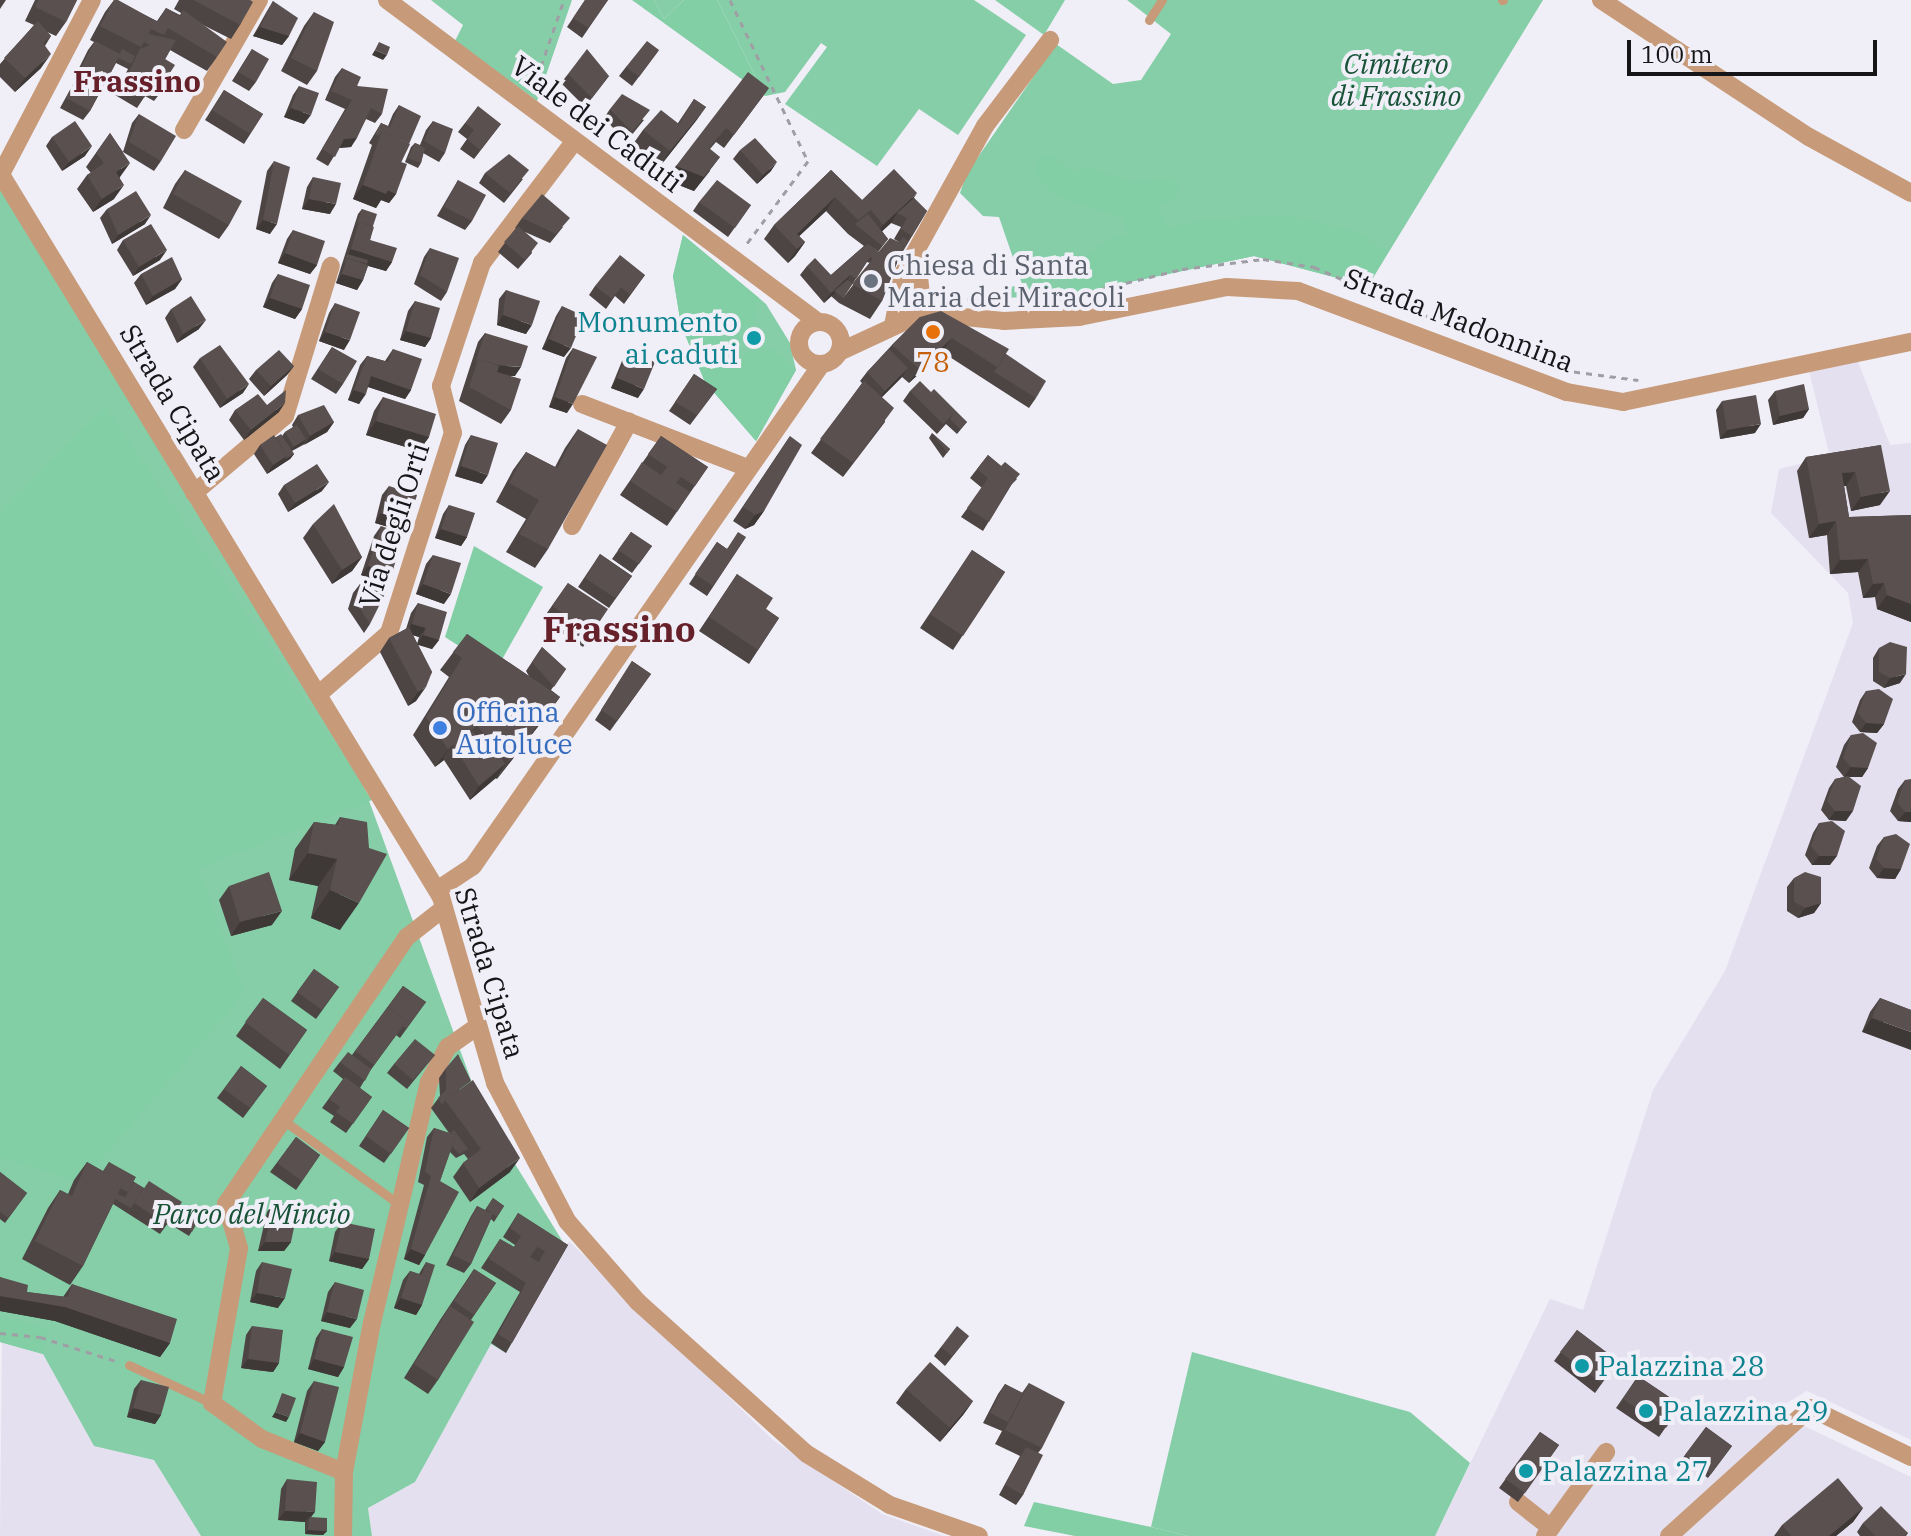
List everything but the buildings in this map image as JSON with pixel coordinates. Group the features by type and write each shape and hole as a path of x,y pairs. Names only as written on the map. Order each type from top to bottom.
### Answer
{"street":[{"path":"0,173 92,0"},
{"path":"184,130 259,0"},
{"path":"1601,0 1809,137 1911,193"},
{"name":"Viale dei Caduti","path":"392,1 573,143 773,292 837,331 873,336"},
{"path":"893,326 895,291 985,126 1050,40"},
{"name":"Via degli Orti","path":"320,693 389,633 453,433 441,386 482,263 573,143"},
{"name":"Strada Cipata","path":"0,173 194,493 320,693 441,899 477,1027 535,1171 622,1287 835,1475 918,1518 979,1536"},
{"path":"344,1472 262,1439 212,1403 239,1248 228,1196 407,937 473,866 799,392 821,365 839,352 923,313 914,273 918,250"},
{"path":"194,493 285,416 331,266"},
{"name":"Strada Madonnina","path":"923,313 985,319 1079,317 1227,287 1298,291 1567,392 1623,402 1911,342"},
{"name":"Viale dei Caduti","path":"773,292 801,349"},
{"path":"799,392 801,349 818,322"},
{"path":"837,331 839,352"},
{"path":"801,349 821,365"},
{"path":"582,404 748,468"},
{"path":"572,526 629,422"},
{"path":"343,1536 344,1472 400,1205 434,1068 477,1027"},
{"path":"1669,1536 1810,1408 1911,1457"},
{"path":"1518,1502 1548,1532 1606,1452"}],"lane":[{"path":"1149,20 1162,0"},
{"path":"281,1118 400,1205"},
{"path":"129,1365 212,1403"}],"path":[{"path":"529,109 564,0"},
{"path":"730,0 808,161 733,261"},
{"path":"0,1333 40,1337 129,1365"}],"shaded area":[{"path":"1857,359 1890,445 1911,443 1911,1440 1807,1391 1773,1411 1911,1477 1911,1536 1435,1536 1550,1299 1583,1310 1653,1090 1725,971 1853,623 1848,593 1771,513 1779,469 1830,457 1809,371"},
{"path":"569,1241 773,1440 882,1514 944,1536 372,1536 368,1508 415,1482 491,1343 506,1352"},
{"path":"2,1342 43,1354 94,1445 154,1460 201,1536 0,1536"}],"green space":[{"path":"431,0 572,0 537,101 455,41 463,25"},
{"path":"632,0 654,0 664,19 684,0 717,0 765,96"},
{"path":"654,0 684,0 664,19"},
{"path":"717,0 974,0 1026,35 958,135 919,109 877,166 785,104 827,47 821,43 785,92 765,96"},
{"path":"995,0 1065,0 1044,35"},
{"name":"Cimitero di Frassino","path":"1127,0 1543,0 1368,286 1254,256 1072,294 1003,298 1004,289 1022,284 999,217 983,216 960,193 967,173 1056,44 1113,84 1141,80 1171,34"},
{"path":"1051,156 1073,171 1087,167 1129,182 1176,178 1179,196 1157,204 1166,229 1209,219 1292,216 1356,232 1388,252 1368,286 1254,256 1072,294 1066,271 1110,238 1128,235 1122,217 1056,196 1036,177 1038,158"},
{"name":"Parco del Mincio","path":"0,170 345,735 482,1110 566,1247 506,1353 491,1344 415,1482 368,1508 372,1536 201,1536 154,1460 94,1446 43,1354 0,1342"},
{"path":"683,235 766,304 790,343 796,370 756,441 705,382 681,325 673,276"},
{"path":"683,235 759,298 753,324 722,337 730,356 738,360 754,348 771,349 796,370 756,441 705,382 681,325 673,276"},
{"path":"106,407 372,800 198,868 244,993 82,1182 0,1157 0,510"},
{"path":"474,546 543,587 496,670 445,637"},
{"path":"0,1317 49,1329 43,1354 0,1342"},
{"path":"1192,1352 1410,1412 1470,1463 1435,1536 1188,1536 1151,1527"},
{"path":"1034,1502 1188,1536 1075,1536 1024,1526"}],"place":[{"name":"Chiesa di Santa Maria dei Miracoli","path":"871,281"},
{"name":"78","path":"933,332"},
{"name":"Monumento ai caduti","path":"754,338"},
{"name":"Officina Autoluce","path":"440,728"},
{"name":"Palazzina 28","path":"1582,1366"},
{"name":"Palazzina 29","path":"1646,1411"},
{"name":"Palazzina 27","path":"1526,1471"}],"district":[{"name":"Frassino","path":"137,81"},
{"name":"Frassino","path":"619,629"}]}
